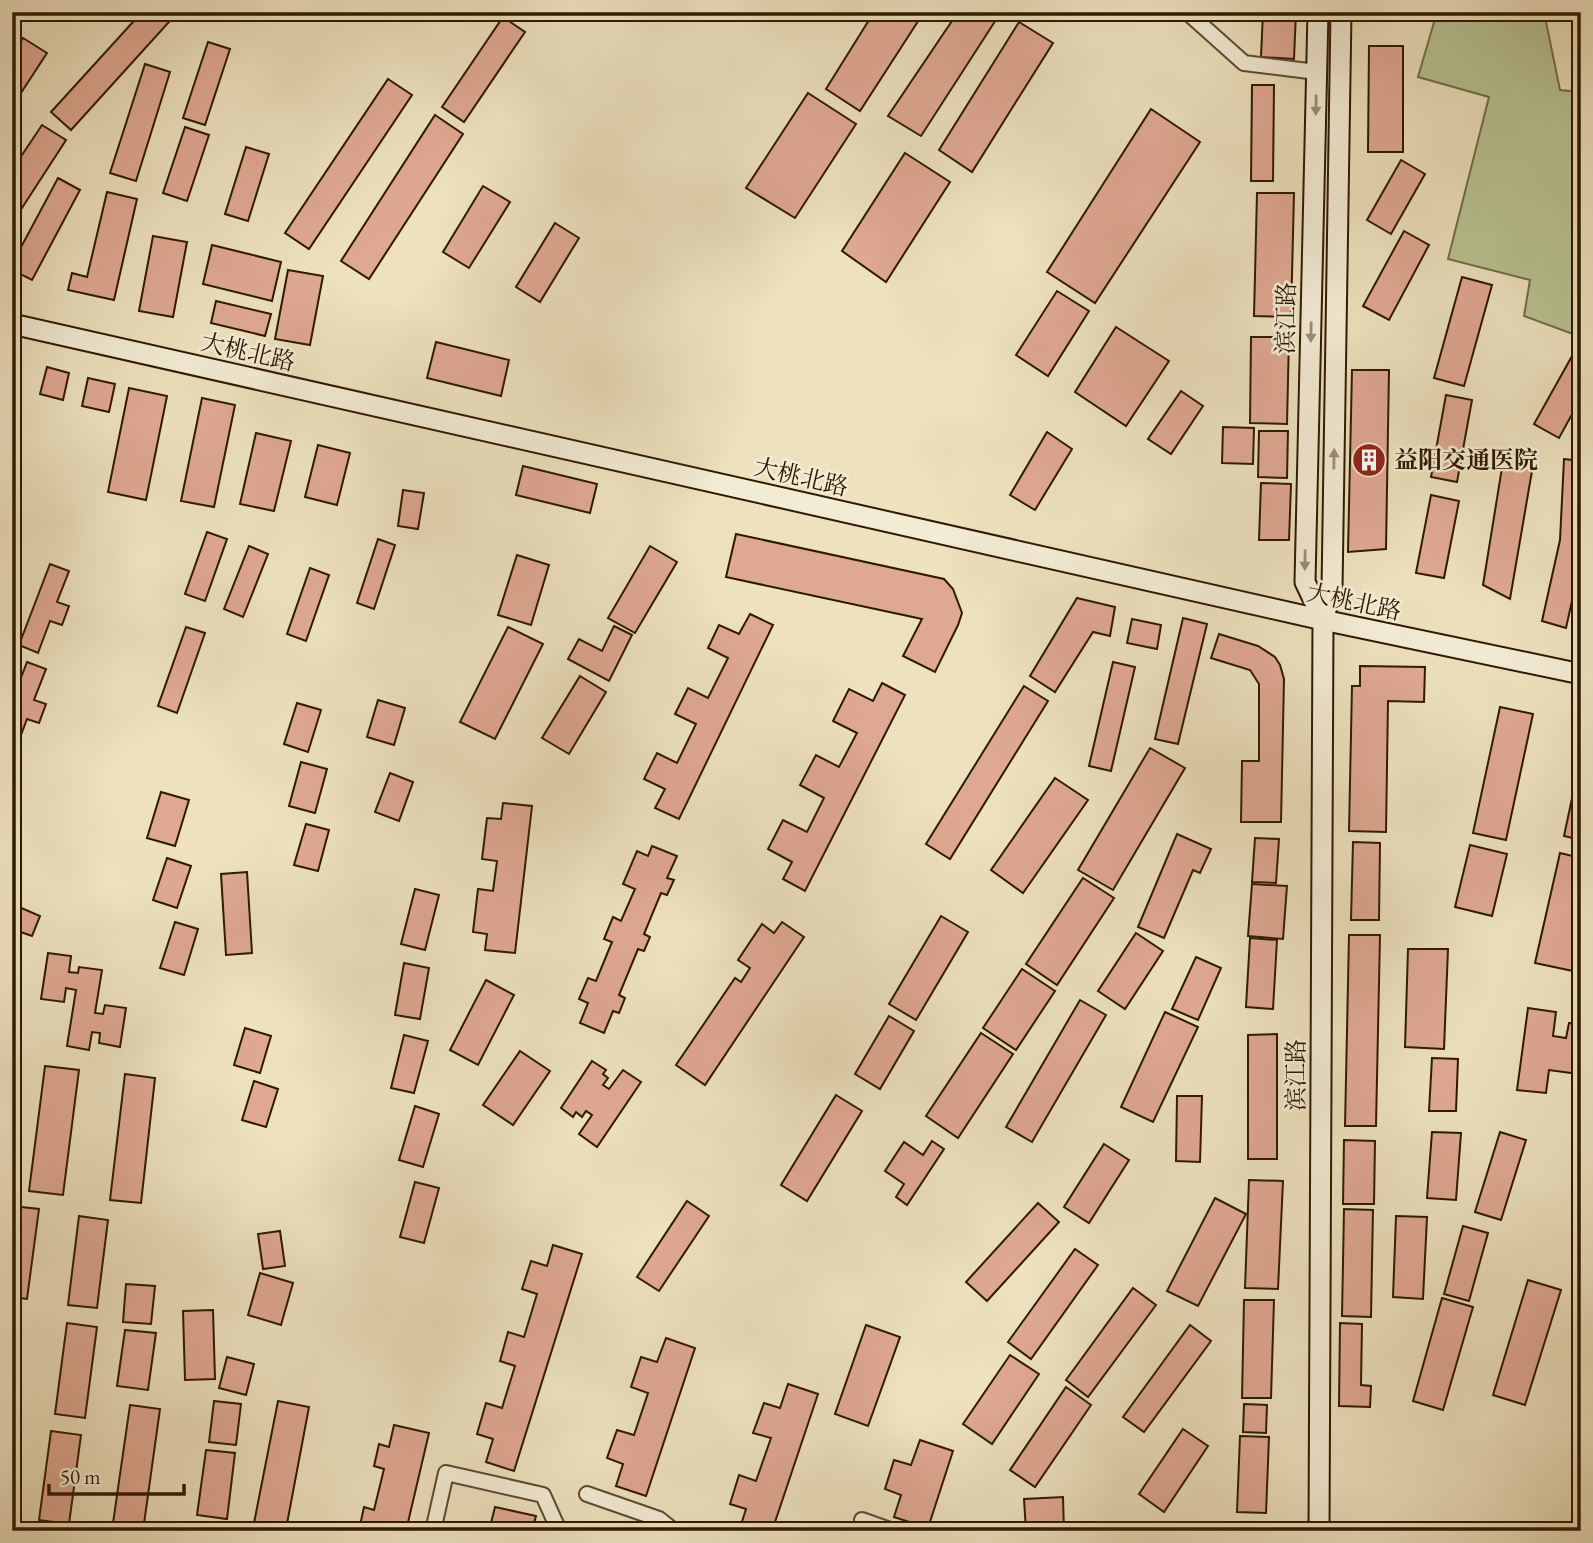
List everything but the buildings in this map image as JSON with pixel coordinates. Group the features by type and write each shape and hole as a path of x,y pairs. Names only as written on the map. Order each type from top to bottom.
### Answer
{"main road":[{"name":"滨江路","path":"1318,12 1305,582 1323,620"},
{"name":"滨江路","path":"1319,1531 1323,620 1332,589 1341,12"},
{"name":"大桃北路","path":"12,324 1323,620 1581,674"}],"street":[{"path":"1187,12 1244,63 1317,72"},
{"path":"433,1531 446,1473 543,1495 556,1524 554,1531"},
{"path":"587,1494 659,1519 674,1531"},
{"path":"862,1520 892,1531"}],"green space":[{"path":"1437,12 1544,12 1560,90 1581,92 1581,337 1524,316 1530,280 1448,259 1489,97 1418,77"}],"place":[{"name":"益阳交通医院","path":"1369,460"}]}
